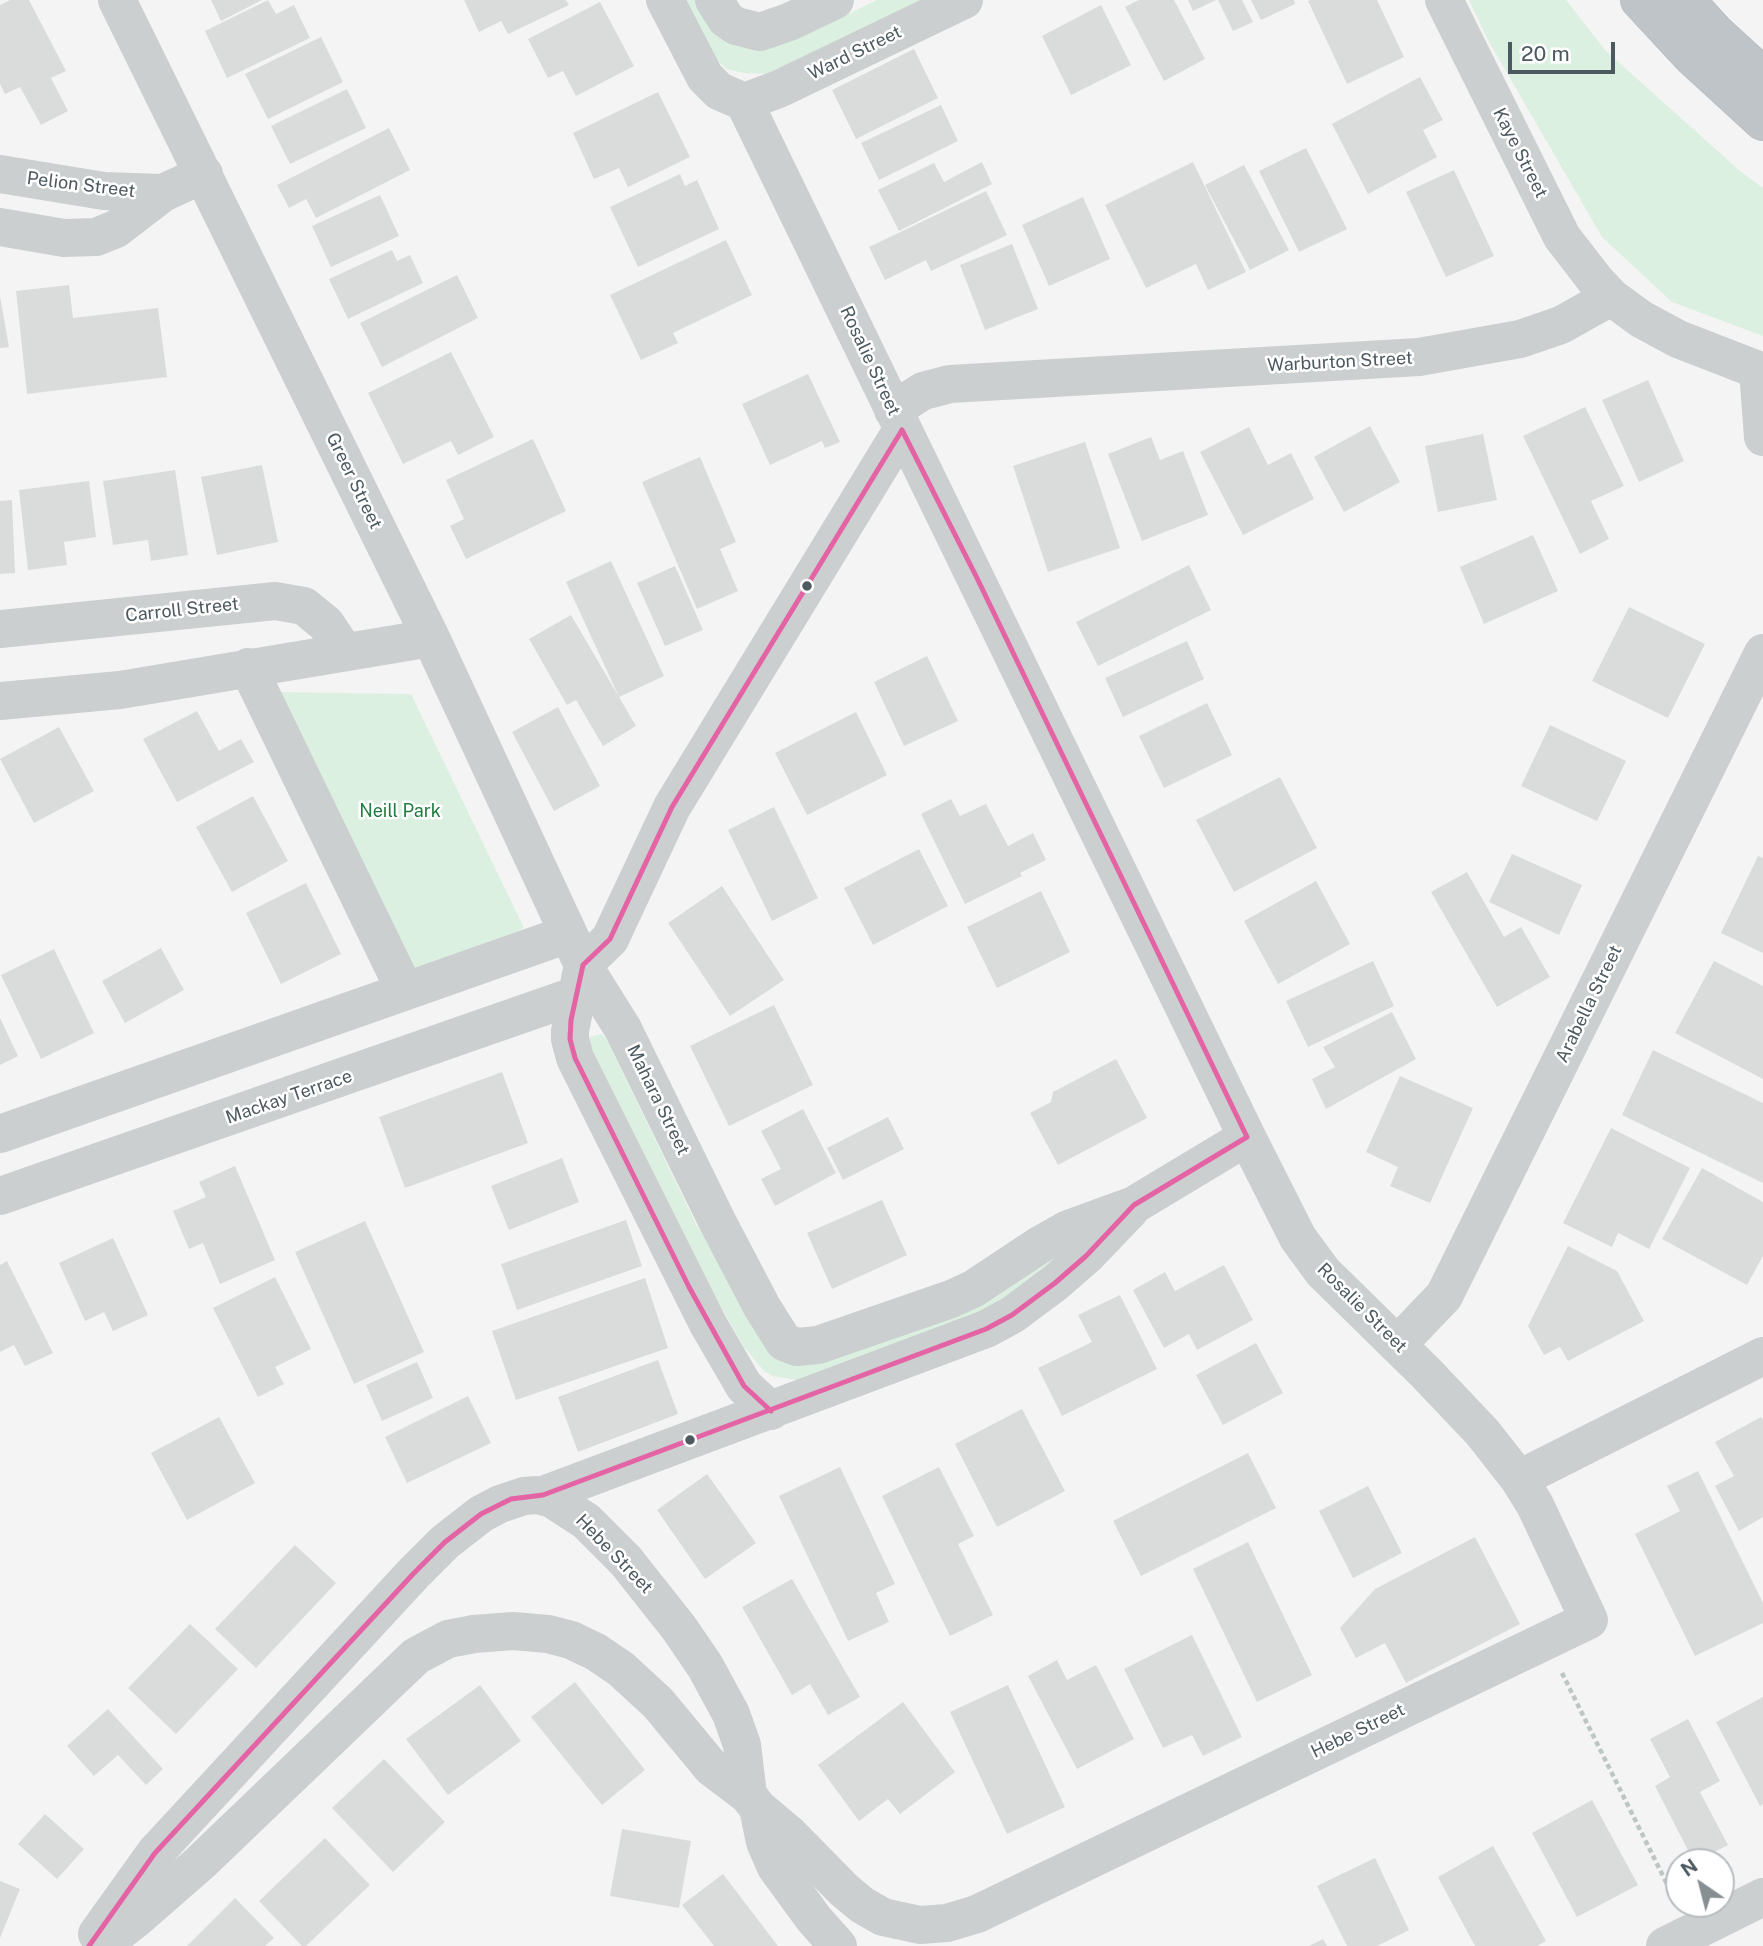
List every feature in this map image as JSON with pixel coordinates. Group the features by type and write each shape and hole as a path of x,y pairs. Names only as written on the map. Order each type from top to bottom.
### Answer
{"highway":[{"path":"1640,0 1691,55 1763,121"},
{"path":"1685,0 1715,33 1763,78"}],"street":[{"name":"Greer Street","path":"117,0 431,638 576,965"},
{"path":"665,0 705,77 719,91 744,102"},
{"path":"714,0 726,19 746,30 760,32 835,0"},
{"name":"Ward Street","path":"744,102 779,89 964,0"},
{"name":"Kaye Street","path":"1444,0 1562,237 1611,297"},
{"name":"Rosalie Street","path":"744,102 1298,1238 1323,1272 1398,1344 1482,1432 1519,1479"},
{"name":"Pelion Street","path":"0,174 104,191 163,193"},
{"name":"Pelion Street","path":"0,226 64,238 96,237 116,229 163,193 204,174"},
{"path":"1611,297 1641,319 1678,339 1761,371 1763,438"},
{"name":"Warburton Street","path":"576,965 610,939 679,795 898,420 923,391 950,384 1419,357 1520,339 1561,325 1611,297"},
{"name":"Carroll Street","path":"0,629 275,601 304,606 326,624 344,651"},
{"path":"0,701 120,690 431,638"},
{"name":"Arabella Street","path":"1398,1344 1444,1296 1763,653"},
{"path":"248,667 405,991"},
{"path":"0,1134 405,991 576,965 570,1039 578,1065 722,1350 751,1395 771,1411"},
{"name":"Mackay Terrace","path":"0,1196 576,965"},
{"name":"Mahara Street","path":"576,965 624,1029 762,1307 777,1332 788,1344 797,1347 828,1342 973,1289 1068,1229 1134,1205 1247,1137"},
{"name":"Mahara Street","path":"543,1495 967,1338 1000,1322 1070,1270 1134,1205"},
{"path":"1519,1479 1763,1356"},
{"name":"Hebe Street","path":"101,1946 200,1863 406,1665 447,1639 492,1632 532,1632 571,1640 621,1668 674,1721 711,1767 790,1835 844,1890 883,1917 906,1924 947,1923 991,1909 1589,1619 1535,1505 1519,1479"},
{"path":"89,1946 155,1853 430,1556 464,1526 500,1504 524,1496 543,1495"},
{"name":"Hebe Street","path":"543,1495 560,1503 594,1528 643,1581 692,1647 731,1714 742,1745 753,1801 765,1842 776,1867 814,1919 838,1946"},
{"path":"1678,1939 1763,1897"}],"path":[{"path":"1546,1641 1678,1939"}],"green space":[{"path":"681,0 702,0 807,34 877,0 935,0 768,74 727,69 710,54"},
{"path":"1469,0 1566,0 1606,51 1740,171 1763,188 1763,336 1672,302 1602,237 1488,40"},
{"name":"Neill Park","path":"276,692 411,694 524,928 415,980"},
{"path":"601,1034 606,1038 696,1224 775,1350 1054,1259 1012,1299 801,1381 773,1376 764,1371 744,1347 710,1288 589,1047 590,1037"}],"building":[{"path":"10,0 29,0 66,71 51,78 68,111 41,125 20,87 5,94 0,84 0,5"},
{"path":"211,0 262,0 221,21"},
{"path":"268,0 276,14 294,5 310,38 227,78 205,31"},
{"path":"464,0 566,0 569,5 508,34 501,21 479,32"},
{"path":"1139,0 1174,0 1205,59 1164,81 1125,7"},
{"path":"1188,0 1216,0 1193,11"},
{"path":"1218,0 1242,0 1253,22 1233,31"},
{"path":"1251,0 1294,0 1295,4 1261,20"},
{"path":"1377,0 1404,57 1347,84 1308,1"},
{"path":"600,2 634,66 576,96 563,71 548,78 528,39"},
{"path":"1101,5 1131,65 1071,95 1042,36"},
{"path":"321,37 343,82 268,119 245,74"},
{"path":"914,49 938,98 856,139 832,90"},
{"path":"1420,77 1443,120 1423,130 1437,157 1368,194 1332,124"},
{"path":"347,89 366,128 290,164 271,126"},
{"path":"658,92 690,157 628,187 619,168 594,179 573,133"},
{"path":"941,105 958,141 879,180 861,143"},
{"path":"389,128 410,170 316,218 306,199 289,208 277,185"},
{"path":"1306,148 1347,229 1299,252 1259,171"},
{"path":"982,162 992,184 899,231 878,190 934,163 944,182"},
{"path":"1193,162 1246,272 1208,290 1196,264 1146,288 1105,205"},
{"path":"1244,165 1289,250 1250,270 1205,185"},
{"path":"1454,170 1494,256 1446,277 1406,192"},
{"path":"680,174 685,186 697,180 719,229 638,267 610,207"},
{"path":"986,191 1007,235 931,271 926,260 885,280 869,247"},
{"path":"380,195 399,236 331,267 312,226"},
{"path":"1083,197 1110,259 1049,286 1022,225"},
{"path":"726,240 752,295 673,333 678,343 641,360 610,295"},
{"path":"1012,244 1038,309 985,330 960,265"},
{"path":"392,250 397,261 410,255 423,283 348,319 329,279"},
{"path":"457,275 478,318 382,367 360,323"},
{"path":"69,285 73,318 158,308 167,377 27,394 16,291"},
{"path":"0,296 9,347 0,348"},
{"path":"451,352 494,437 458,455 451,441 403,464 368,393"},
{"path":"808,374 840,442 825,448 822,441 770,465 742,404"},
{"path":"1648,380 1684,461 1639,482 1602,400"},
{"path":"1585,407 1624,486 1591,501 1609,539 1580,554 1523,436"},
{"path":"1370,426 1400,482 1344,512 1314,457"},
{"path":"1249,427 1268,465 1291,453 1314,499 1243,535 1200,452"},
{"path":"1483,434 1497,500 1438,512 1425,446"},
{"path":"1151,437 1160,460 1183,451 1208,515 1142,541 1108,454"},
{"path":"533,439 566,511 466,559 450,526 464,519 446,480"},
{"path":"1085,442 1120,548 1048,572 1013,466"},
{"path":"700,457 736,542 720,549 738,591 697,609 642,482"},
{"path":"262,465 278,542 217,555 201,477"},
{"path":"175,470 188,555 151,561 148,540 113,545 103,481"},
{"path":"89,481 96,537 64,542 67,565 28,570 19,490"},
{"path":"12,500 15,573 0,574 0,501"},
{"path":"1533,535 1558,591 1484,624 1460,567"},
{"path":"611,561 664,676 619,697 566,582"},
{"path":"1189,565 1211,610 1098,666 1076,622"},
{"path":"675,566 703,630 665,646 637,583"},
{"path":"1629,607 1705,644 1668,718 1592,681"},
{"path":"571,615 636,726 603,746 576,700 567,705 529,639"},
{"path":"1187,641 1204,679 1123,717 1105,678"},
{"path":"927,656 958,721 904,746 874,682"},
{"path":"1207,703 1232,755 1164,788 1139,736"},
{"path":"558,707 600,786 554,811 512,732"},
{"path":"197,711 219,751 241,739 254,762 177,802 143,739"},
{"path":"856,712 887,775 807,815 775,753"},
{"path":"1550,725 1626,761 1597,821 1521,786"},
{"path":"59,727 94,791 34,823 0,759"},
{"path":"1280,777 1317,848 1234,892 1196,820"},
{"path":"253,796 288,861 232,892 196,827"},
{"path":"951,799 960,816 986,804 1008,846 1033,833 1046,860 1020,873 1022,876 965,904 921,814"},
{"path":"774,807 818,898 772,921 728,830"},
{"path":"919,849 948,906 873,945 844,888"},
{"path":"1512,854 1582,885 1559,935 1489,902"},
{"path":"1758,856 1763,858 1763,953 1721,933"},
{"path":"1467,872 1504,937 1521,927 1550,977 1497,1007 1431,892"},
{"path":"1316,881 1350,944 1278,984 1244,921"},
{"path":"306,883 341,954 281,984 246,913"},
{"path":"722,886 784,980 730,1016 668,923"},
{"path":"1041,891 1070,952 997,988 967,927"},
{"path":"161,948 184,990 125,1023 102,981"},
{"path":"54,949 94,1033 41,1059 1,975"},
{"path":"1373,961 1394,1006 1308,1047 1286,1001"},
{"path":"1714,961 1763,986 1763,1079 1675,1033"},
{"path":"774,1005 813,1085 729,1126 690,1046"},
{"path":"1392,1012 1416,1059 1326,1109 1312,1079 1335,1067 1323,1047"},
{"path":"0,1018 18,1056 0,1065"},
{"path":"1653,1050 1763,1103 1763,1183 1622,1115"},
{"path":"1116,1059 1147,1118 1058,1165 1030,1113 1051,1102 1053,1092"},
{"path":"502,1072 528,1143 405,1188 379,1117"},
{"path":"1400,1076 1473,1108 1430,1203 1390,1186 1398,1167 1366,1152"},
{"path":"803,1109 836,1173 775,1206 761,1179 781,1169 761,1131"},
{"path":"888,1117 904,1149 843,1180 827,1148"},
{"path":"1611,1128 1690,1168 1649,1249 1618,1233 1612,1247 1563,1223"},
{"path":"562,1158 579,1202 509,1230 491,1186"},
{"path":"235,1166 275,1260 220,1284 203,1243 189,1249 173,1211 206,1197 199,1182"},
{"path":"1702,1168 1763,1202 1763,1256 1747,1285 1662,1239"},
{"path":"882,1200 907,1255 832,1289 807,1233"},
{"path":"626,1220 642,1266 517,1310 501,1264"},
{"path":"365,1221 424,1352 354,1384 295,1252"},
{"path":"113,1238 148,1315 113,1331 104,1312 85,1321 59,1263"},
{"path":"1568,1246 1617,1271 1644,1321 1568,1361 1560,1347 1544,1355 1528,1326"},
{"path":"7,1261 53,1353 25,1366 14,1345 0,1352 0,1265"},
{"path":"1224,1265 1253,1320 1197,1350 1189,1334 1164,1348 1133,1290 1165,1272 1175,1291"},
{"path":"275,1277 311,1349 275,1367 284,1384 258,1397 213,1308"},
{"path":"645,1278 668,1348 516,1400 492,1331"},
{"path":"1120,1295 1157,1369 1062,1416 1038,1368 1092,1342 1078,1315"},
{"path":"1256,1343 1283,1393 1223,1425 1196,1375"},
{"path":"658,1360 678,1414 578,1452 558,1397"},
{"path":"417,1362 433,1398 382,1421 366,1385"},
{"path":"468,1396 491,1443 407,1483 385,1437"},
{"path":"1022,1409 1065,1491 997,1527 955,1444"},
{"path":"219,1417 255,1483 187,1520 151,1453"},
{"path":"1761,1417 1763,1517 1739,1531 1715,1486 1734,1476 1715,1442"},
{"path":"1248,1453 1276,1508 1141,1576 1113,1521"},
{"path":"840,1467 895,1584 876,1593 889,1622 848,1641 779,1496"},
{"path":"939,1467 974,1536 958,1544 993,1615 950,1636 882,1496"},
{"path":"1698,1471 1763,1603 1763,1623 1695,1656 1635,1534 1680,1511 1667,1486"},
{"path":"707,1474 756,1543 705,1579 657,1510"},
{"path":"1368,1486 1402,1553 1353,1578 1319,1511"},
{"path":"1475,1537 1520,1624 1406,1683 1385,1643 1356,1658 1340,1628 1375,1589"},
{"path":"1248,1542 1312,1675 1257,1702 1193,1569"},
{"path":"295,1545 336,1583 256,1668 215,1629"},
{"path":"792,1579 860,1697 828,1715 810,1684 792,1695 742,1607"},
{"path":"190,1624 238,1669 176,1734 128,1688"},
{"path":"1192,1635 1242,1737 1203,1756 1192,1735 1163,1748 1124,1669"},
{"path":"1057,1660 1067,1680 1096,1665 1134,1739 1077,1769 1028,1676"},
{"path":"575,1682 645,1770 602,1805 531,1717"},
{"path":"480,1685 521,1741 448,1795 406,1739"},
{"path":"1008,1685 1065,1807 1007,1834 950,1712"},
{"path":"1763,1697 1763,1804 1760,1806 1716,1722"},
{"path":"903,1702 955,1772 900,1814 888,1799 859,1821 818,1765"},
{"path":"108,1709 163,1769 146,1785 118,1755 94,1776 67,1746"},
{"path":"1688,1719 1720,1781 1700,1792 1728,1845 1722,1848 1687,1848 1655,1786 1670,1777 1650,1739"},
{"path":"384,1759 445,1822 393,1872 332,1808"},
{"path":"1592,1800 1638,1885 1577,1917 1532,1833"},
{"path":"45,1814 84,1849 57,1879 18,1844"},
{"path":"622,1829 691,1841 679,1908 610,1896"},
{"path":"325,1838 370,1885 306,1946 302,1946 259,1901"},
{"path":"1493,1846 1546,1941 1537,1946 1475,1946 1438,1877"},
{"path":"1375,1858 1409,1930 1377,1946 1347,1946 1317,1886"},
{"path":"723,1874 778,1946 714,1946 682,1905"},
{"path":"0,1881 20,1889 0,1938"},
{"path":"235,1898 274,1938 265,1946 187,1946"},
{"path":"1323,1939 1327,1946 1309,1946"}],"transit line":[{"path":"771,1411 744,1386 689,1287 575,1058 570,1039 571,1020 583,965 610,939 672,807 902,430"},
{"path":"89,1946 155,1853 414,1573 445,1542 481,1514 511,1499 543,1495 986,1329 1012,1315 1055,1283 1086,1256 1134,1205 1247,1137 976,576 902,430"}]}
